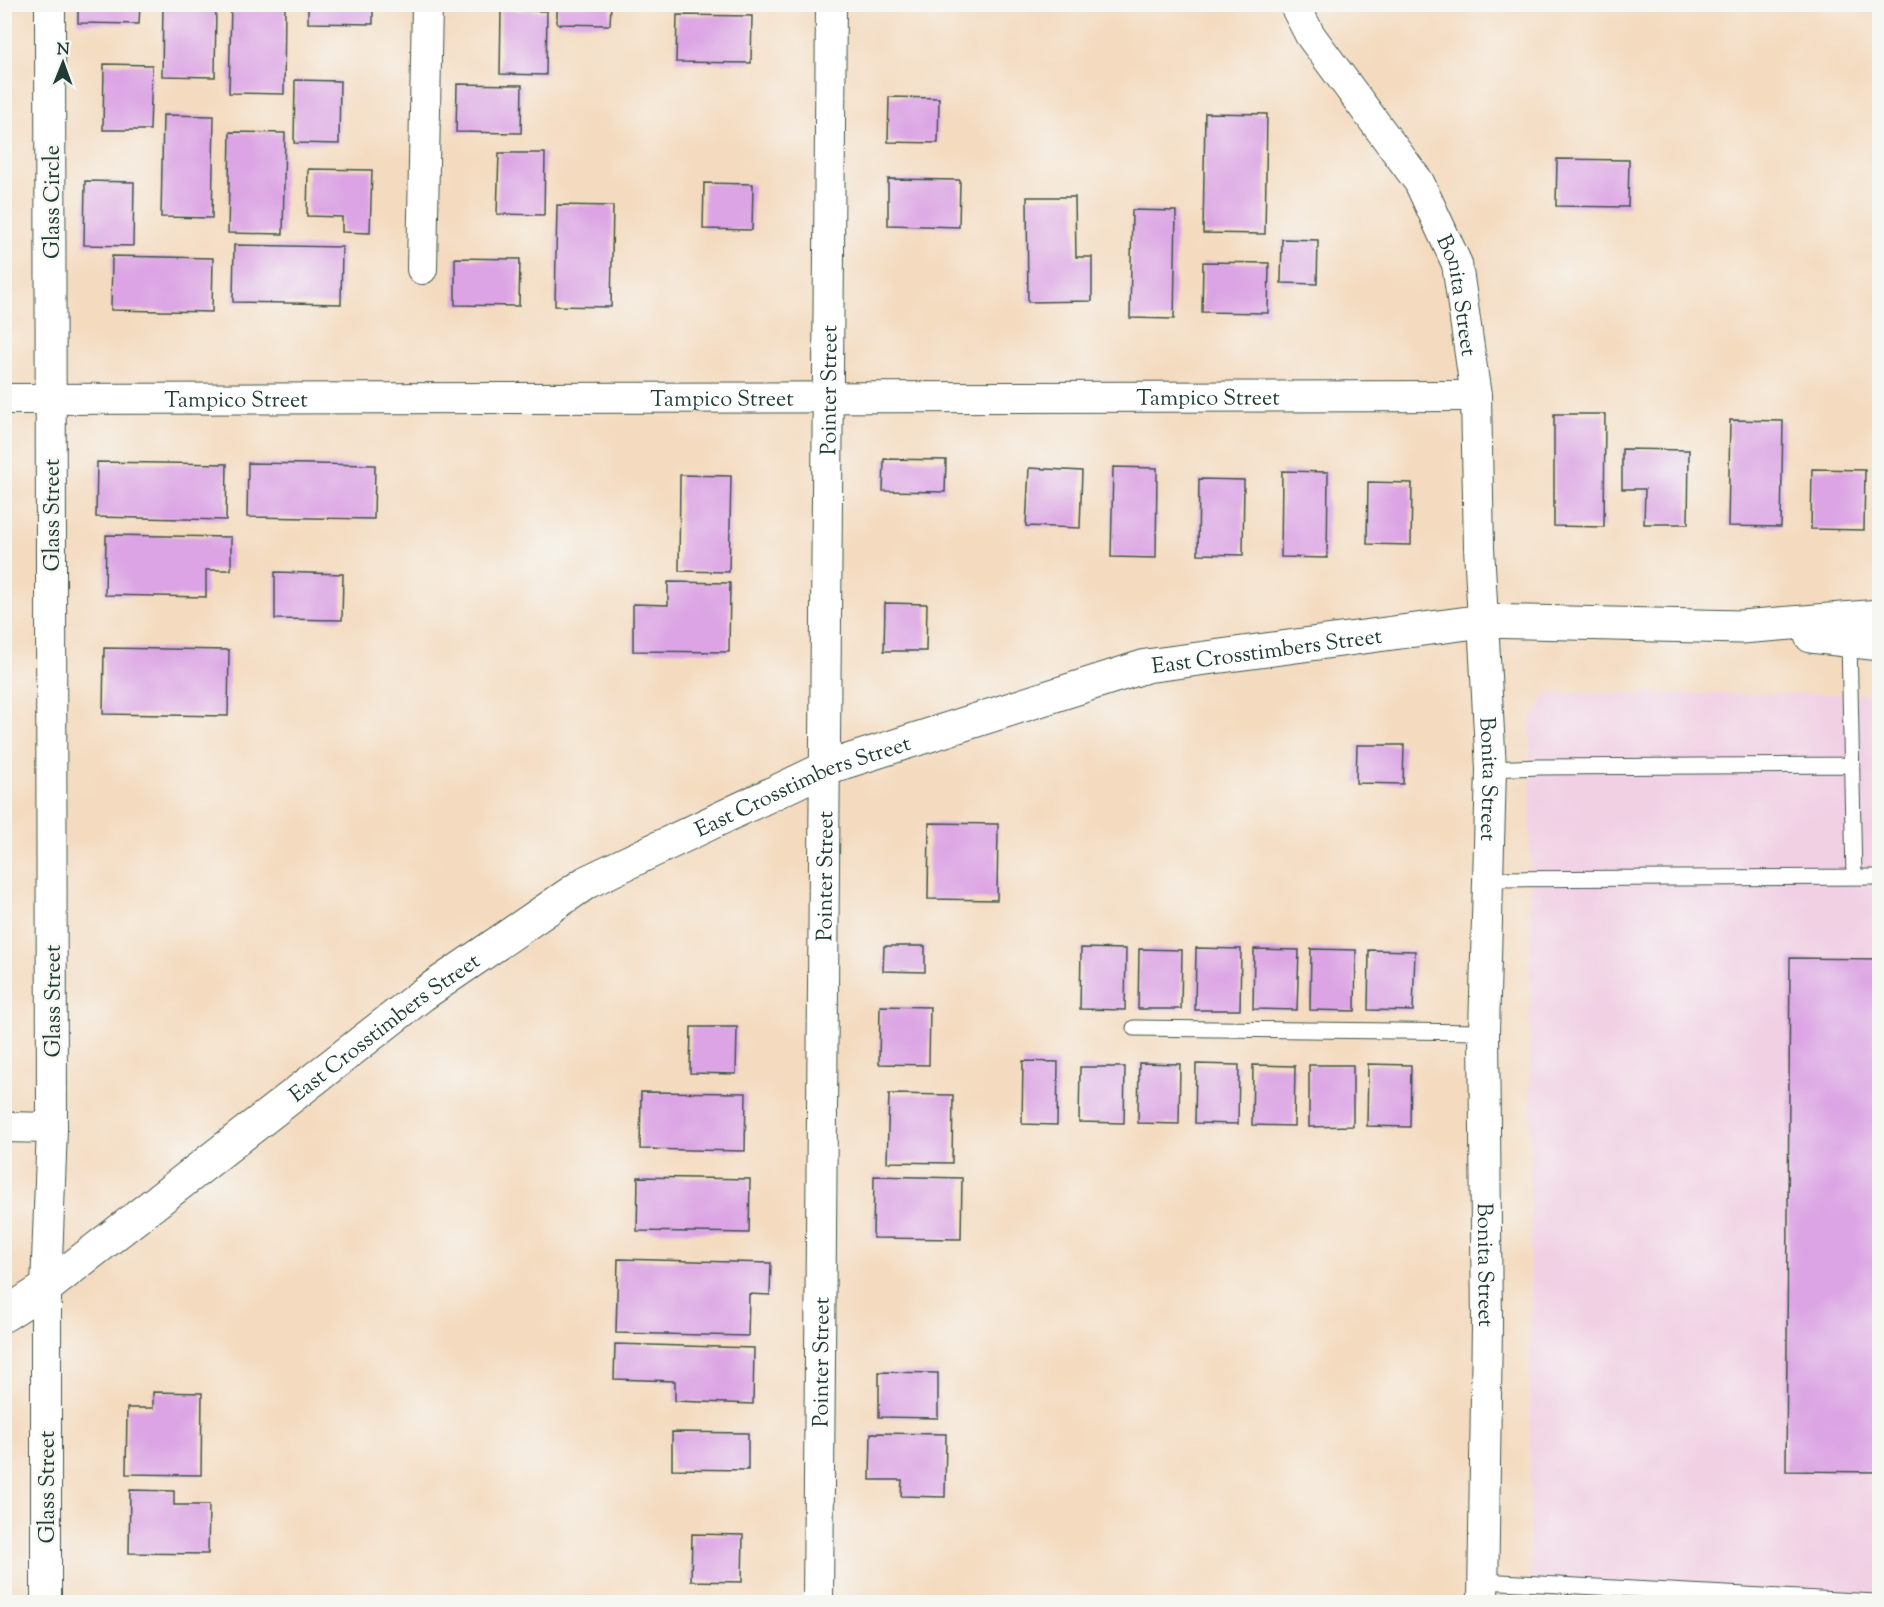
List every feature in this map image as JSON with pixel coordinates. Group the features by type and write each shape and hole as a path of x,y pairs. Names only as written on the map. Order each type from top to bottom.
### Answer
{"main road":[{"name":"East Crosstimbers Street","path":"1741,627 1880,616"},
{"name":"East Crosstimbers Street","path":"4,1315 46,1288 422,995 587,882 826,768 1146,666 1483,621 1741,627 1864,642"}],"street":[{"name":"Glass Circle","path":"50,4 51,400"},
{"path":"422,269 427,4"},
{"name":"Pointer Street","path":"818,1602 831,4"},
{"name":"Bonita Street","path":"1294,4 1310,35 1419,182 1456,264 1476,396 1479,547 1491,769 1484,1032 1487,1326 1483,1592"},
{"name":"Tampico Street","path":"4,399 1476,396"},
{"name":"Glass Street","path":"46,1602 46,1288 52,1128 51,400"},
{"path":"4,1127 52,1128"}],"lane":[{"path":"1854,877 1852,765 1864,642"},
{"path":"1491,769 1852,765"},
{"path":"1488,879 1880,877"},
{"path":"1134,1028 1484,1032"},
{"path":"1483,1592 1876,1602"}],"shaded area":[{"path":"1547,693 1879,694 1879,1602 1530,1602 1530,722"}],"building":[{"path":"78,4 140,4 139,24 78,23"},
{"path":"163,4 216,4 215,77 162,76"},
{"path":"231,4 285,4 284,94 229,93"},
{"path":"308,4 373,4 373,24 308,23"},
{"path":"557,4 611,4 610,25 557,24"},
{"path":"501,10 547,11 546,75 500,74"},
{"path":"677,15 752,16 751,63 676,62"},
{"path":"104,64 152,65 150,130 103,130"},
{"path":"295,80 340,81 339,144 294,143"},
{"path":"457,84 522,85 521,133 456,132"},
{"path":"889,97 939,98 938,143 888,142"},
{"path":"1205,113 1267,114 1265,234 1203,233"},
{"path":"163,115 214,116 212,218 161,217"},
{"path":"230,132 285,133 283,234 228,233"},
{"path":"499,153 545,153 544,215 497,214"},
{"path":"1557,159 1629,160 1628,207 1556,206"},
{"path":"308,169 372,170 370,233 342,232 342,217 307,216"},
{"path":"888,179 960,180 959,227 888,225"},
{"path":"85,181 134,182 133,246 84,245"},
{"path":"704,183 753,184 752,230 703,229"},
{"path":"1027,197 1075,197 1076,257 1092,257 1092,301 1028,302"},
{"path":"557,205 613,206 611,307 555,306"},
{"path":"1132,210 1176,211 1174,319 1130,318"},
{"path":"1282,239 1318,240 1317,284 1281,283"},
{"path":"234,245 342,247 341,304 233,302"},
{"path":"112,256 213,258 212,312 111,310"},
{"path":"455,258 520,259 519,306 455,305"},
{"path":"1203,262 1269,263 1268,313 1202,312"},
{"path":"1554,414 1605,414 1604,527 1554,526"},
{"path":"1730,420 1783,421 1781,527 1728,526"},
{"path":"1622,449 1689,450 1688,524 1644,524 1645,489 1622,489"},
{"path":"884,459 946,460 945,492 883,491"},
{"path":"97,462 227,464 226,520 96,517"},
{"path":"248,463 375,465 374,519 247,517"},
{"path":"1113,467 1157,468 1156,558 1111,557"},
{"path":"1029,468 1082,471 1080,528 1026,526"},
{"path":"1812,469 1865,470 1864,530 1811,529"},
{"path":"1282,471 1328,472 1327,558 1281,557"},
{"path":"680,475 731,476 729,572 679,571"},
{"path":"1199,479 1244,480 1243,555 1198,554"},
{"path":"1368,482 1412,483 1411,545 1367,544"},
{"path":"106,535 231,537 231,570 206,570 206,597 105,595"},
{"path":"275,572 343,574 342,620 275,619"},
{"path":"668,582 730,583 729,652 633,651 633,604 668,605"},
{"path":"885,603 927,604 926,651 884,651"},
{"path":"104,648 229,650 228,716 103,714"},
{"path":"1357,745 1404,745 1403,784 1356,783"},
{"path":"929,823 998,824 997,900 928,899"},
{"path":"884,946 925,946 925,972 883,971"},
{"path":"1081,948 1126,949 1125,1010 1080,1009"},
{"path":"1196,948 1241,949 1240,1010 1195,1010"},
{"path":"1139,949 1182,950 1181,1009 1138,1009"},
{"path":"1254,949 1299,950 1297,1010 1253,1009"},
{"path":"1311,949 1356,950 1355,1011 1310,1010"},
{"path":"1369,950 1415,951 1413,1011 1368,1010"},
{"path":"1790,958 1880,959 1880,1472 1786,1471"},
{"path":"880,1006 930,1007 929,1065 879,1064"},
{"path":"691,1027 737,1027 736,1074 690,1073"},
{"path":"1023,1061 1058,1062 1057,1125 1022,1124"},
{"path":"1139,1063 1180,1064 1179,1124 1138,1123"},
{"path":"1196,1064 1239,1065 1238,1124 1195,1123"},
{"path":"1368,1064 1411,1065 1410,1127 1367,1126"},
{"path":"1253,1065 1295,1066 1294,1126 1252,1125"},
{"path":"1309,1065 1353,1065 1353,1126 1309,1127"},
{"path":"1080,1067 1125,1067 1124,1123 1079,1122"},
{"path":"641,1092 746,1093 745,1151 640,1149"},
{"path":"889,1094 953,1095 952,1163 887,1162"},
{"path":"874,1176 962,1178 961,1239 873,1238"},
{"path":"638,1177 750,1179 749,1233 637,1231"},
{"path":"618,1259 771,1263 770,1295 749,1294 748,1336 616,1333"},
{"path":"615,1344 754,1348 753,1404 675,1401 675,1381 614,1379"},
{"path":"879,1372 938,1373 938,1418 879,1417"},
{"path":"153,1392 202,1393 201,1475 126,1474 127,1408 153,1408"},
{"path":"672,1432 748,1433 748,1470 672,1469"},
{"path":"871,1433 946,1434 945,1497 901,1496 902,1480 870,1480"},
{"path":"130,1490 174,1491 174,1505 209,1505 208,1554 129,1553"},
{"path":"692,1534 743,1535 742,1582 691,1581"}]}
